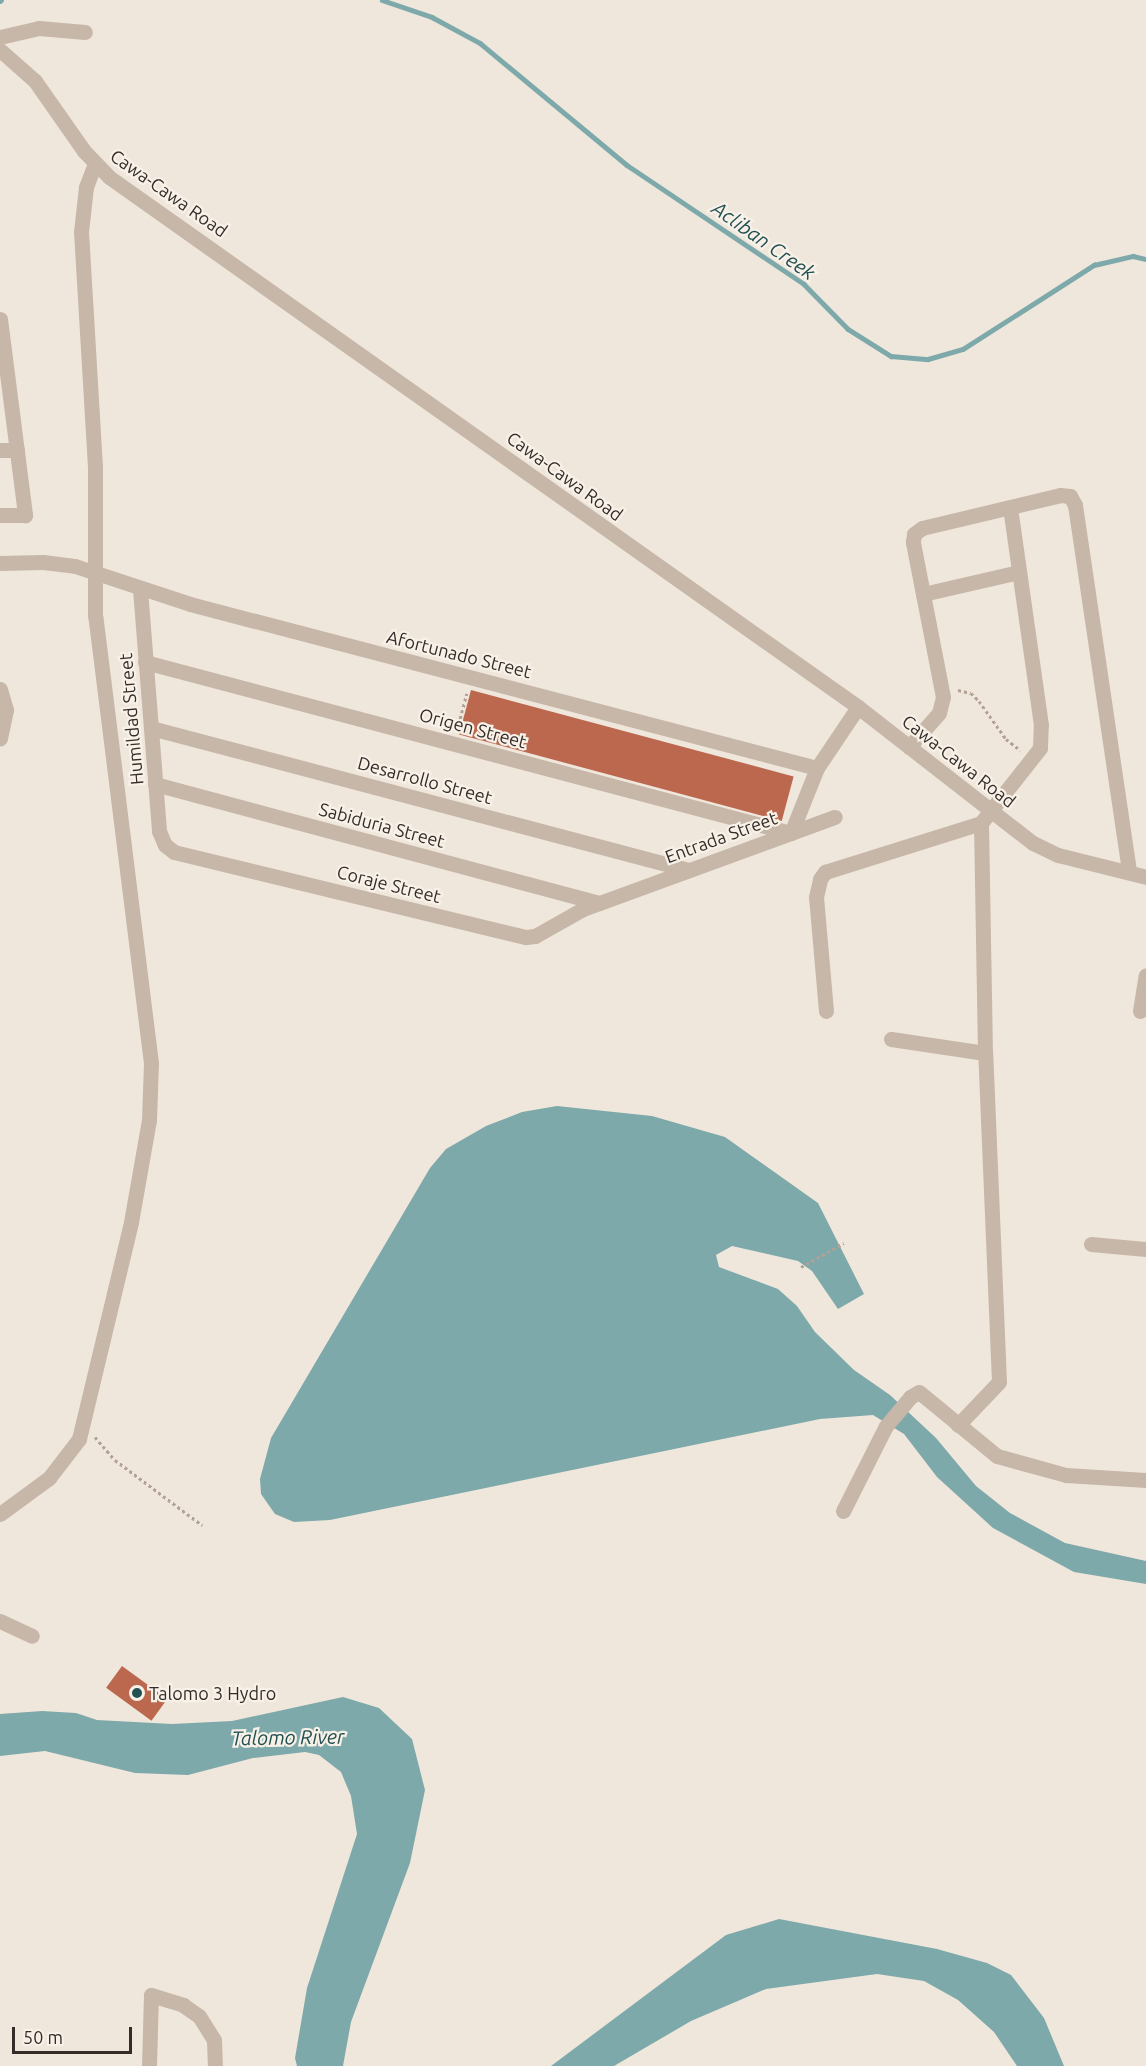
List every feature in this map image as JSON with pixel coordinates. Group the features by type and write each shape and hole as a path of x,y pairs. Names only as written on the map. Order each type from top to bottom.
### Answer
{"street":[{"path":"0,37 39,28 85,32"},
{"name":"Cawa-Cawa Road","path":"0,50 35,81 95,164 858,707 909,747 985,817 1052,852 1146,877"},
{"path":"0,1514 49,1478 67,1459 84,1424 141,1172 151,1063 95,616 93,572 95,467 81,232 84,198 95,164"},
{"path":"0,320 4,385 25,514 0,515"},
{"path":"0,450 16,450"},
{"path":"909,747 939,713 942,691 914,534 922,528 1066,494 1075,505 1129,872"},
{"path":"826,1011 816,897 825,872 985,817 1032,761 1040,748 1042,731 1010,507"},
{"name":"Afortunado Street","path":"0,563 59,563 93,572 140,589 817,768"},
{"path":"923,594 1019,573"},
{"name":"Humildad Street","path":"140,589 159,831 165,845"},
{"name":"Origen Street","path":"146,662 791,833"},
{"path":"0,690 6,710 0,738"},
{"name":"Entrada Street","path":"599,903 791,833 817,768 858,707"},
{"name":"Desarrollo Street","path":"151,728 689,870"},
{"name":"Sabiduria Street","path":"155,784 599,903"},
{"path":"791,833 835,817"},
{"path":"958,1425 991,1395 999,1382 985,1053 985,817"},
{"name":"Coraje Street","path":"165,845 174,852 526,937 599,903"},
{"path":"1140,1011 1146,975"},
{"path":"891,1039 985,1053"},
{"path":"1091,1244 1146,1249"},
{"path":"843,1511 886,1426 914,1394 923,1393 997,1456 1066,1475 1146,1480"},
{"path":"0,1621 32,1636"},
{"path":"149,2066 151,1995 183,2005 199,2016 214,2040 215,2066"}],"path":[{"path":"454,743 471,676"},
{"path":"942,691 971,693 1006,739 1032,761"},
{"path":"801,1267 844,1243"},
{"path":"84,1424 115,1460 202,1525"}],"water":[{"path":"557,1106 652,1116 725,1137 818,1203 864,1294 838,1309 812,1271 798,1261 732,1246 716,1255 719,1267 778,1289 797,1306 815,1332 854,1370 890,1395 936,1438 976,1486 1010,1513 1065,1543 1146,1561 1146,1584 1074,1572 993,1528 937,1477 904,1434 873,1415 820,1419 330,1520 294,1522 275,1514 261,1494 260,1479 271,1438 430,1168 446,1149 486,1126 522,1112"},
{"name":"Talomo River","path":"343,1697 379,1708 412,1739 425,1790 410,1863 351,2022 343,2066 297,2066 295,2058 307,1988 357,1834 351,1796 341,1772 319,1755 305,1752 253,1758 188,1775 135,1773 45,1751 0,1756 0,1714 42,1711 76,1713 97,1720 172,1724 232,1721"},
{"path":"779,1919 937,1949 987,1963 1011,1975 1044,2018 1064,2066 1017,2066 994,2032 958,2000 924,1981 877,1974 766,1989 691,2021 614,2066 551,2066 726,1935"}],"building":[{"path":"471,690 794,776 782,821 459,734"},
{"name":"Talomo 3 Hydro","path":"122,1666 167,1699 151,1721 106,1688"}],"waterway":[{"name":"Acliban Creek","path":"382,0 432,17 480,43 627,165 804,284 848,329 891,356 928,359 963,349 1094,265 1133,256 1146,259"}],"place":[{"name":"Talomo 3 Hydro","path":"137,1693"}]}
